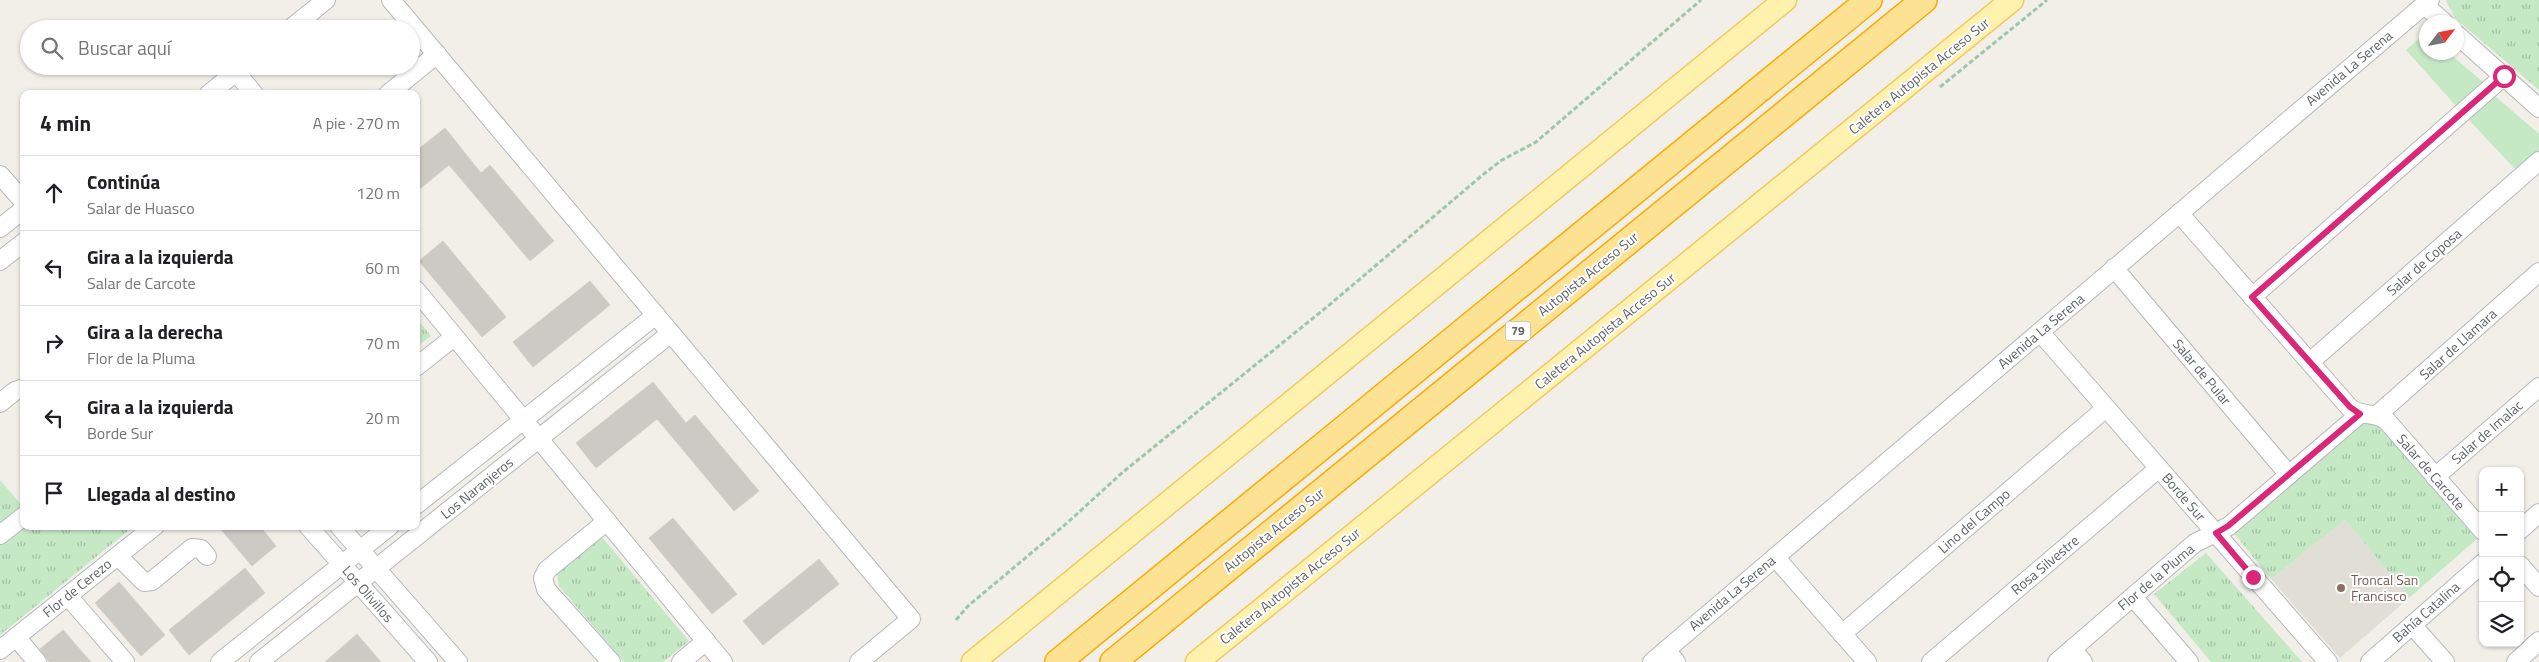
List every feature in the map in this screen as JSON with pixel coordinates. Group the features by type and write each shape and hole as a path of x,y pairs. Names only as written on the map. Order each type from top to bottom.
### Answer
{"highway":[{"name":"79","path":"1058,662 1869,0"},
{"name":"Autopista Acceso Sur","path":"1113,662 1924,0"}],"main road":[{"path":"972,662 1785,0"},
{"name":"Caletera Autopista Acceso Sur","path":"1197,662 2012,0"}],"street":[{"path":"301,20 326,0"},
{"path":"391,0 408,20"},
{"path":"2427,2 2438,15"},
{"name":"Avenida La Serena","path":"1652,662 1671,656 1775,557 2427,2"},
{"path":"420,34 911,619 859,662"},
{"path":"2464,41 2539,108"},
{"path":"420,68 437,54"},
{"path":"214,90 233,75"},
{"path":"243,75 252,90"},
{"path":"393,90 411,75"},
{"path":"2252,297 2504,76"},
{"name":"Salar de Coposa","path":"2310,362 2539,162"},
{"path":"0,175 20,198"},
{"path":"0,228 20,212"},
{"name":"Salar de Carcote","path":"2179,213 2350,407 2387,421 2479,526"},
{"path":"0,261 20,245"},
{"name":"Salar de Pular","path":"2114,268 2289,475"},
{"name":"Salar de Llamara","path":"2369,415 2539,272"},
{"path":"420,295 723,662"},
{"name":"Los Naranjeros","path":"420,502 656,315"},
{"name":"Borde Sur","path":"2040,332 2328,662"},
{"name":"Los Naranjeros","path":"259,662 671,333"},
{"path":"420,364 454,337"},
{"name":"Salar de Imalac","path":"2435,477 2539,387"},
{"path":"0,403 20,389"},
{"name":"Lino del Campo","path":"1842,634 2106,408"},
{"name":"Flor de la Pluma","path":"2057,662 2078,656 2132,597 2196,543 2228,526 2289,475 2369,415"},
{"name":"Rosa Silvestre","path":"1931,662 2159,468"},
{"path":"2524,527 2539,514"},
{"path":"0,535 20,519"},
{"path":"607,521 547,570 543,578 546,589 611,662"},
{"name":"Flor de Cerezo","path":"0,650 150,530"},
{"name":"Los Olivillos","path":"312,530 428,662"},
{"path":"342,530 458,662"},
{"path":"220,662 385,530"},
{"path":"118,556 144,582 152,581 192,548 201,549 207,556"},
{"path":"1775,557 1867,662"},
{"name":"Bahía Catalina","path":"2370,662 2479,566"},
{"path":"2524,570 2539,587"},
{"path":"68,596 125,662"},
{"path":"2132,597 2189,662"},
{"path":"2412,625 2445,662"},
{"path":"16,637 37,662"},
{"path":"681,662 706,641"},
{"path":"2516,662 2539,641"}],"path":[{"path":"956,620 968,606 1067,523 1123,472 1328,306 1485,173 1502,160 1536,142 1702,0"}],"shaded area":[{"name":"Troncal San Francisco","path":"2345,520 2410,597 2340,658 2271,579"}],"green space":[{"path":"2539,0 2539,90 2464,26 2464,15 2453,15 2446,1"},
{"path":"2419,39 2419,60 2457,60 2484,83 2457,107 2406,50"},
{"path":"2495,96 2539,134 2539,153 2517,171 2468,119"},
{"path":"420,323 431,336 420,344"},
{"path":"2361,421 2376,422 2477,539 2410,597 2345,520 2271,579 2233,532"},
{"path":"0,480 20,503 20,530 129,530 0,635"},
{"path":"601,536 689,641 663,662 624,662 559,586 557,574"},
{"path":"2206,553 2302,662 2211,662 2154,594"}],"building":[{"path":"445,128 481,173 490,165 554,241 530,261 449,165 420,189 420,148"},
{"path":"443,241 506,317 482,337 420,260"},
{"path":"590,281 610,305 533,367 513,342"},
{"path":"653,382 686,423 695,415 759,491 734,511 657,419 596,468 576,443"},
{"path":"673,518 737,594 712,614 649,538"},
{"path":"221,530 263,530 276,546 252,566"},
{"path":"819,559 839,584 763,645 743,621"},
{"path":"245,568 265,593 189,655 169,630"},
{"path":"119,582 165,635 141,656 95,603"},
{"path":"63,630 91,662 49,662 40,649"},
{"path":"357,634 381,662 325,662"}],"place":[{"name":"Troncal San Francisco","path":"2341,588"}],"route":[{"path":"2253,577 2216,533 2228,526 2360,414 2354,412 2252,297 2504,76"}]}
